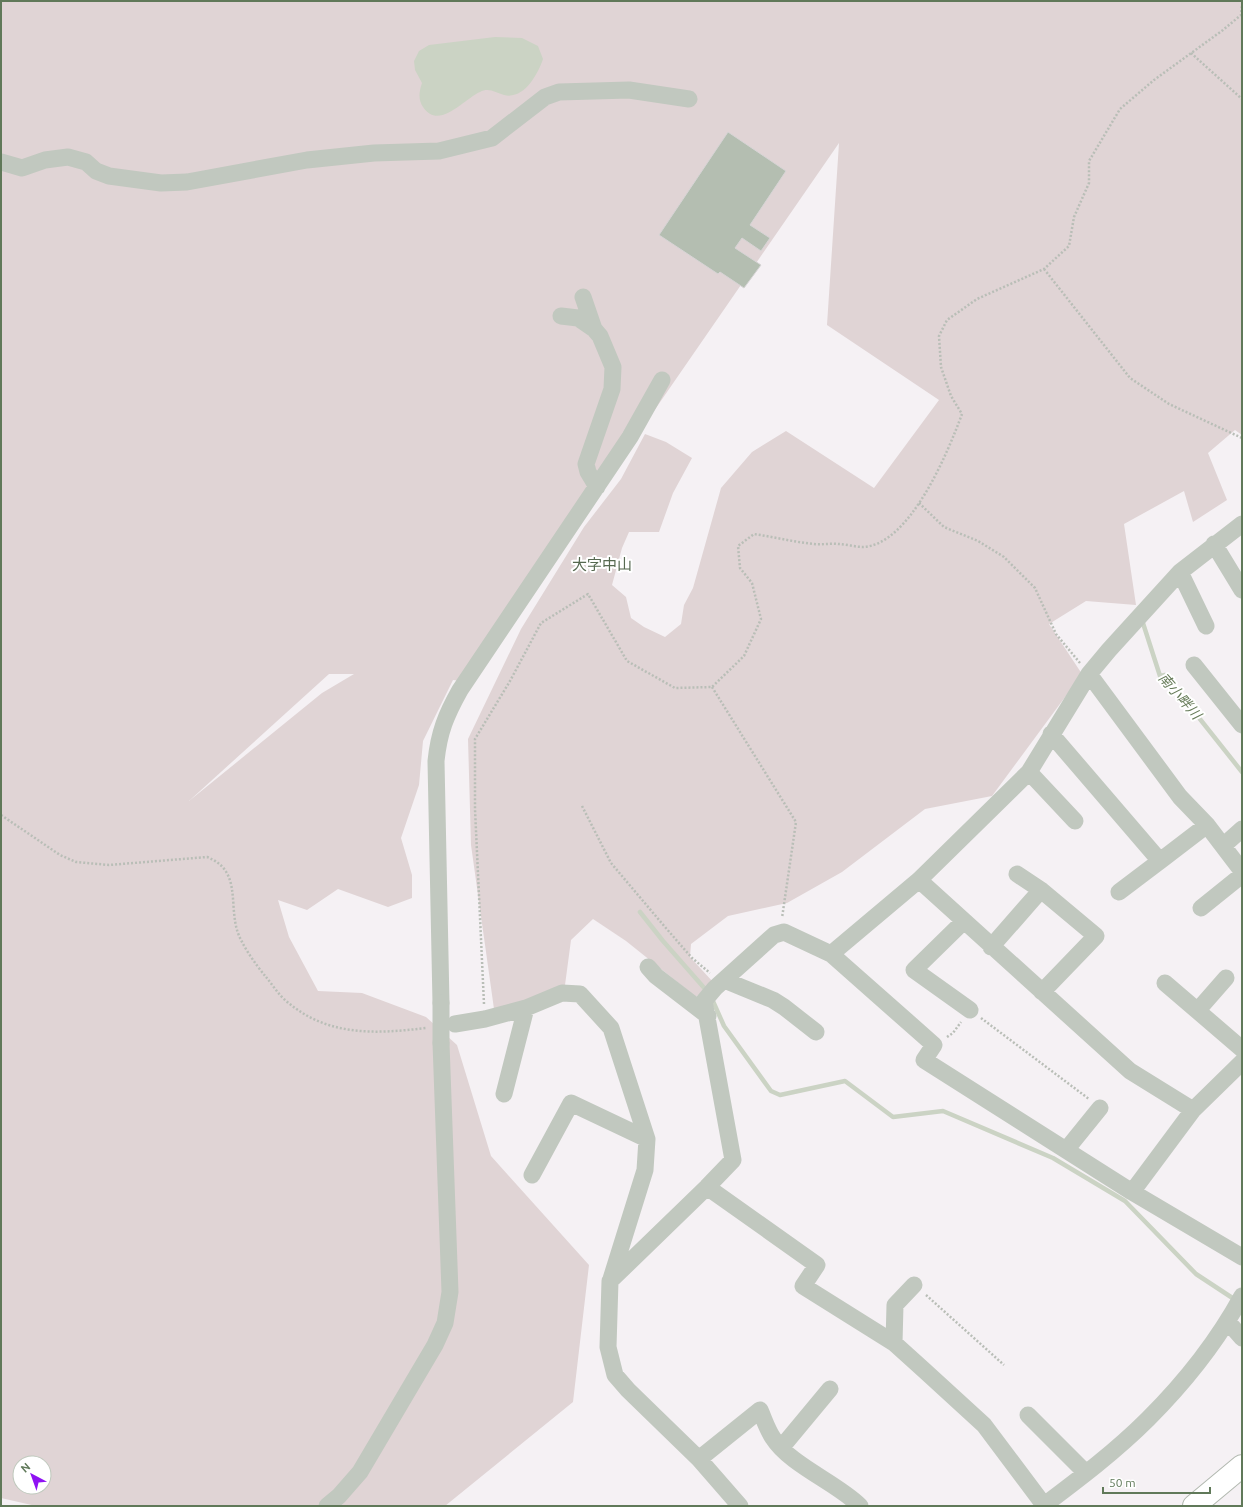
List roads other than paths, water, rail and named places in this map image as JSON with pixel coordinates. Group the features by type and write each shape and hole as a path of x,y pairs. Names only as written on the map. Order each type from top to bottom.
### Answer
{"highway":[{"path":"1194,1506 1242,1466"}],"street":[{"path":"1,162 22,168 45,160 68,156 86,162 96,170 109,176 161,183 187,182 307,160 374,153 439,151 492,138 545,97 559,92 629,90 689,99"},
{"path":"583,297 594,329"},
{"path":"561,316 578,318 594,329 600,336 612,367 612,389 586,464 588,472 597,487"},
{"path":"327,1506 339,1496 360,1472 435,1345 444,1323 450,1292 441,1002 436,761 438,739 446,713 460,690 630,437 662,380"},
{"path":"831,954 919,880 1029,772 1089,674 1180,572 1214,544 1242,524"},
{"path":"1214,544 1242,590"},
{"path":"1180,572 1206,626"},
{"path":"1194,665 1242,725"},
{"path":"1089,674 1180,797 1207,825 1242,871"},
{"path":"1051,734 1160,861"},
{"path":"1029,772 1075,821"},
{"path":"1119,892 1207,825"},
{"path":"1223,846 1242,829"},
{"path":"1018,874 1041,890 1096,936 1042,992"},
{"path":"1201,908 1242,875"},
{"path":"919,880 963,922 1130,1070 1193,1110"},
{"path":"991,946 1041,890"},
{"path":"963,922 914,970 970,1010"},
{"path":"610,1281 733,1160 708,1016 704,1001 722,981 774,935 784,932 831,954 934,1045 924,1060 1132,1192 1242,1257"},
{"path":"648,967 656,976 708,1016"},
{"path":"1198,1010 1226,978"},
{"path":"722,981 773,1000 816,1032"},
{"path":"1165,983 1242,1049"},
{"path":"455,1024 485,1020 526,1008 562,993 580,994 611,1028 647,1139 645,1170 610,1281 608,1347 615,1375 628,1390 699,1459 740,1506"},
{"path":"504,1094 526,1008"},
{"path":"1132,1192 1193,1110 1242,1062"},
{"path":"532,1175 572,1103 647,1139"},
{"path":"1066,1150 1100,1108"},
{"path":"707,1187 817,1265 802,1286 894,1343 984,1425 1043,1506 1086,1474 1148,1419 1184,1378 1228,1322 1242,1296"},
{"path":"894,1343 895,1305 914,1285"},
{"path":"1228,1322 1242,1338"},
{"path":"781,1448 830,1389"},
{"path":"699,1459 760,1410 772,1438 781,1448 822,1479 853,1499 860,1506"},
{"path":"1028,1416 1086,1474"}],"waterway":[{"name":"南小畔川","path":"1142,620 1160,676 1165,675 1242,772"},
{"path":"640,912 706,990"},
{"path":"712,999 724,1026 771,1091 780,1095 845,1081 893,1117 943,1111 1053,1158 1125,1201 1196,1274 1234,1299"}],"district":[{"name":"大字中山","path":"602,565"}]}
